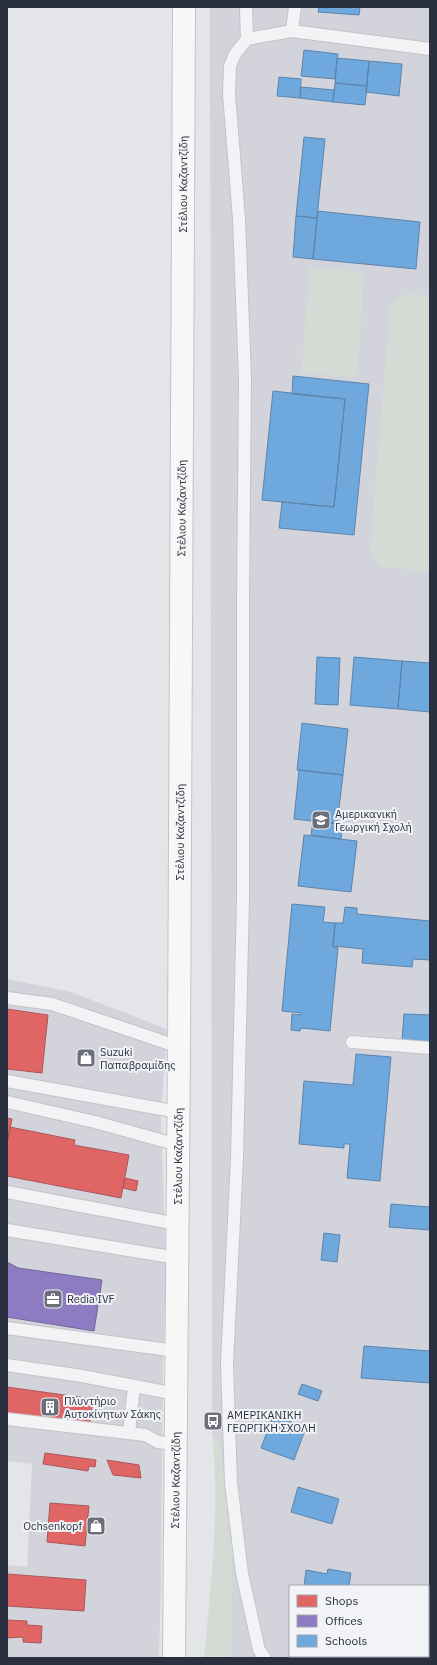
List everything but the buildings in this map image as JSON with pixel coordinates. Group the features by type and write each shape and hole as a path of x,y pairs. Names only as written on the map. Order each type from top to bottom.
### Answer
{"main road":[{"name":"Στέλιου Καζαντζίδη","path":"174,1658 179,1047 184,7"}],"lane":[{"path":"246,7 247,39 235,54 230,66 229,94 239,219 245,378 243,898 237,1158 227,1364 231,1483 242,1573 259,1650 265,1658"},
{"path":"292,31 295,7"},
{"path":"247,39 292,31 430,49"},
{"path":"7,998 52,1004 179,1047"},
{"path":"352,1042 430,1048"},
{"path":"7,1081 178,1112"},
{"path":"7,1102 94,1122 178,1145"},
{"path":"7,1192 177,1224"},
{"path":"7,1230 177,1258"},
{"path":"7,1328 176,1351"},
{"path":"7,1365 176,1394"},
{"path":"129,1433 134,1386"},
{"path":"7,1419 145,1435 158,1442 175,1444"}],"shaded area":[{"name":"Αμερικανική Γεωργική Σχολή","path":"210,7 430,7 430,1658 230,1658 232,1539 219,1443 212,1433"},
{"path":"309,268 364,272 357,377 302,373"},
{"path":"405,294 430,296 430,571 382,567 374,560 370,551 390,307 396,300"},
{"path":"7,979 71,992 167,1029 161,1121 166,1264 163,1364 159,1658 7,1658 7,1565 27,1567 32,1464 7,1461"},
{"path":"212,1433 219,1443 232,1539 231,1658 204,1658 212,1574 215,1518"}],"place":[{"name":"Αμερικανική Γεωργική Σχολή","path":"321,820"},
{"name":"Suzuki Παπαβραμίδης","path":"86,1058"},
{"name":"Redia IVF","path":"53,1299"},
{"name":"Πλυντήριο Αυτοκίνητων Σάκης","path":"50,1407"},
{"name":"ΑΜΕΡΙΚΑΝΙΚΗ ΓΕΩΡΓΙΚΗ ΣΧΟΛΗ","path":"213,1421"},
{"name":"Ochsenkopf","path":"96,1526"}]}
